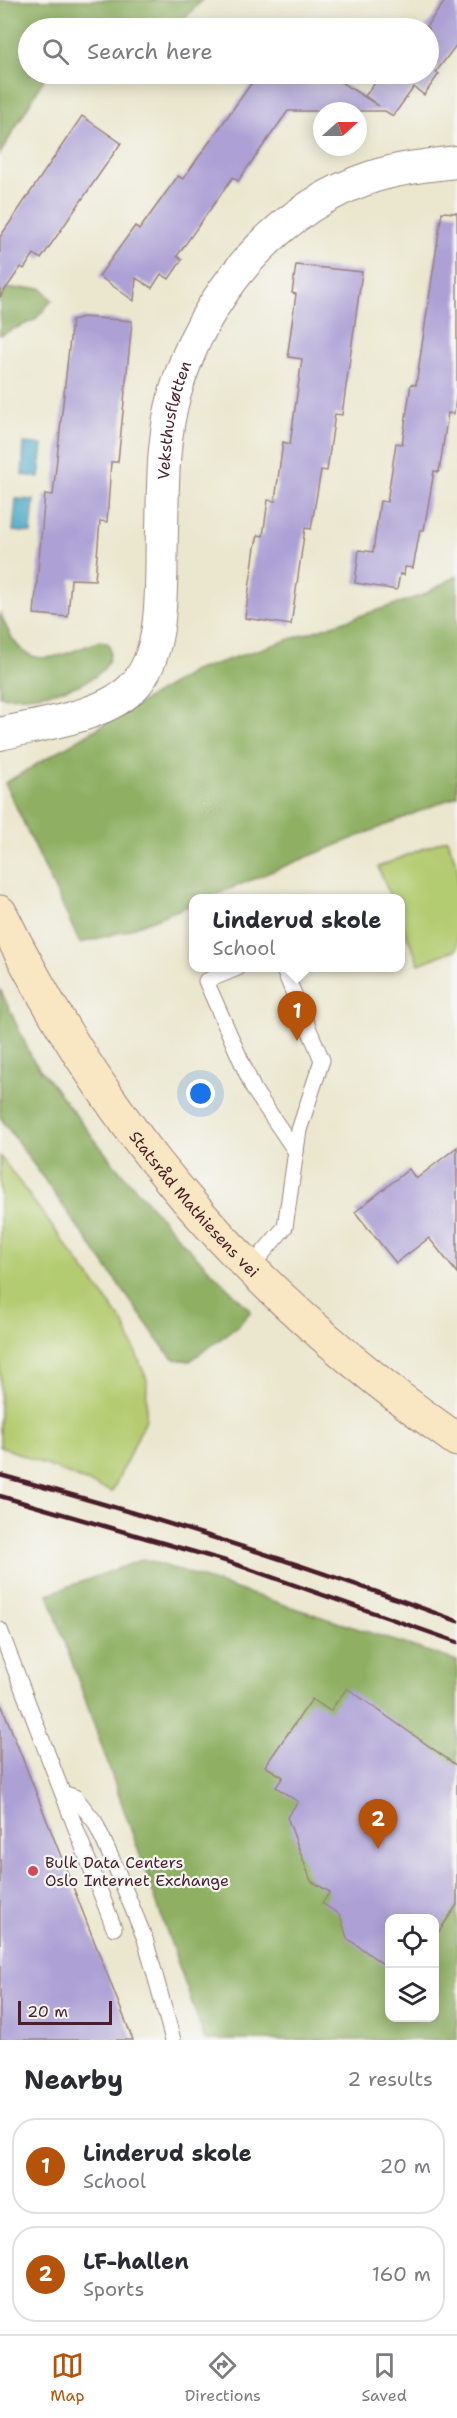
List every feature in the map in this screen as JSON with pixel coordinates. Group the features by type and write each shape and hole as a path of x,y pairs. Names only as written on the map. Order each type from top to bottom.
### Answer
{"street":[{"name":"Veksthusfløtten","path":"0,734 106,706 133,688 151,660 158,621 167,436 175,393 194,343 215,302 234,274 279,230 330,196 372,177 416,166 457,162"},
{"name":"Statsråd Mathiesens vei","path":"0,912 71,1042 166,1177 249,1269 322,1337 457,1440"}],"lane":[{"path":"228,972 206,981 254,1090 296,1152"},
{"path":"249,1269 285,1227 300,1130 322,1060 285,972"},
{"path":"0,1630 114,1928"},
{"path":"63,1793 75,1797 95,1822 116,1868 145,1939 172,2040"}],"green space":[{"path":"0,0 202,0 185,18 18,18 18,84 41,84 0,154"},
{"path":"41,288 52,300 35,320 0,335 0,289"},
{"path":"457,576 457,796 217,894 189,894 189,906 125,931 80,943 5,783 194,671 423,595"},
{"path":"0,612 18,646 28,654 39,658 52,657 100,641 109,644 109,659 101,672 70,688 50,693 0,696"},
{"path":"447,839 457,865 457,949 419,964 405,931 405,894 389,894 378,867"},
{"path":"0,989 33,1060 113,1163 186,1246 251,1311 237,1327 190,1361 174,1359 166,1351 0,1117"},
{"path":"0,1156 123,1322 147,1380 146,1419 112,1492 0,1446"},
{"path":"144,1559 457,1661 457,2040 205,2040 48,1594"}],"water":[{"path":"24,443 43,445 39,477 22,475"},
{"path":"16,499 34,500 31,533 13,531"}],"building":[{"path":"446,0 457,0 457,44 439,68 439,18 432,18"},
{"path":"251,84 344,84 379,106 365,96 374,84 432,84 424,95 414,87 393,116 385,111 367,111 367,102 313,102 313,111 288,111 238,181 233,177 177,256 182,260 169,279 161,274 152,288 136,278 134,301 99,276 135,226 139,230 178,176 183,179"},
{"path":"82,116 121,143 41,259 34,254 24,269 21,267 0,297 0,237"},
{"path":"442,212 457,213 457,390 454,414 448,413 439,472 434,471 424,530 420,530 413,568 405,567 404,575 400,574 397,590 355,583 359,550 373,552 380,501 387,502 396,443 402,444 411,384 416,385"},
{"path":"296,265 362,272 342,415 335,414 327,471 321,470 311,529 305,528 291,625 245,618 258,535 263,536 268,500 275,501 283,442 290,444 302,359 289,357 288,352 296,294 292,293"},
{"path":"83,317 132,321 118,462 111,462 107,522 100,521 95,580 71,579 68,617 34,614 45,494 53,495 72,320"},
{"path":"457,1147 457,1273 429,1238 396,1263 355,1212 409,1169 416,1179"},
{"path":"347,1688 457,1766 457,1905 439,1931 439,1914 385,1914 385,1965 347,1938 340,1915 322,1903 330,1892 311,1881 287,1817 298,1802 276,1787 283,1777 265,1766 312,1699 330,1711"},
{"name":"Bulk Data Centers Oslo Internet Exchange","path":"0,1706 2,1706 133,2040 0,2040"}],"railway":[{"path":"0,1475 230,1543 344,1580 457,1621"},
{"path":"0,1496 229,1562 457,1642"}],"place":[{"name":"Linderud skole","path":"297,1041"},
{"name":"LF-hallen","path":"378,1849"},
{"name":"Bulk Data Centers Oslo Internet Exchange","path":"33,1871"}]}
